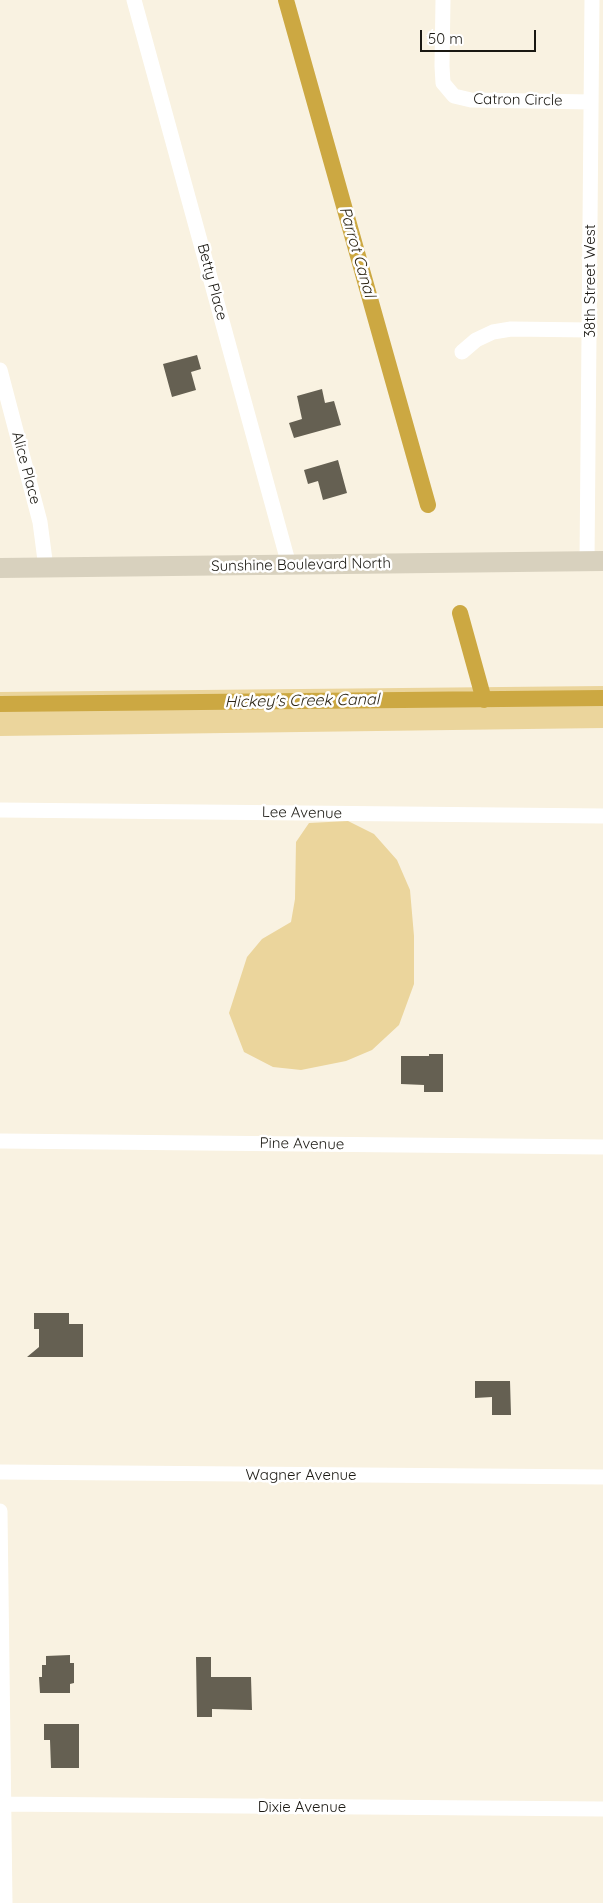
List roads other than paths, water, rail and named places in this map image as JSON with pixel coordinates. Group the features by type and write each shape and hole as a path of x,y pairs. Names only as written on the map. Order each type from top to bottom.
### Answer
{"street":[{"name":"Betty Place","path":"134,0 289,565"},
{"name":"Catron Circle","path":"443,0 443,83 454,96 471,100 591,102"},
{"name":"38th Street West","path":"592,0 590,330 595,561"},
{"path":"462,352 476,340 493,332 511,329 590,330"},
{"name":"Alice Place","path":"0,370 40,522 46,568"},
{"name":"Sunshine Boulevard North","path":"0,568 595,561"},
{"name":"Lee Avenue","path":"0,810 603,816"},
{"name":"Pine Avenue","path":"0,1141 603,1147"},
{"name":"Wagner Avenue","path":"0,1472 603,1477"},
{"path":"0,1511 2,1804 5,1903"},
{"name":"Dixie Avenue","path":"2,1804 603,1809"}],"waterway":[{"name":"Parrot Canal","path":"286,0 428,505"},
{"name":"Parrot Canal","path":"460,613 484,700"},
{"name":"Hickey's Creek Canal","path":"0,704 603,698"}]}
